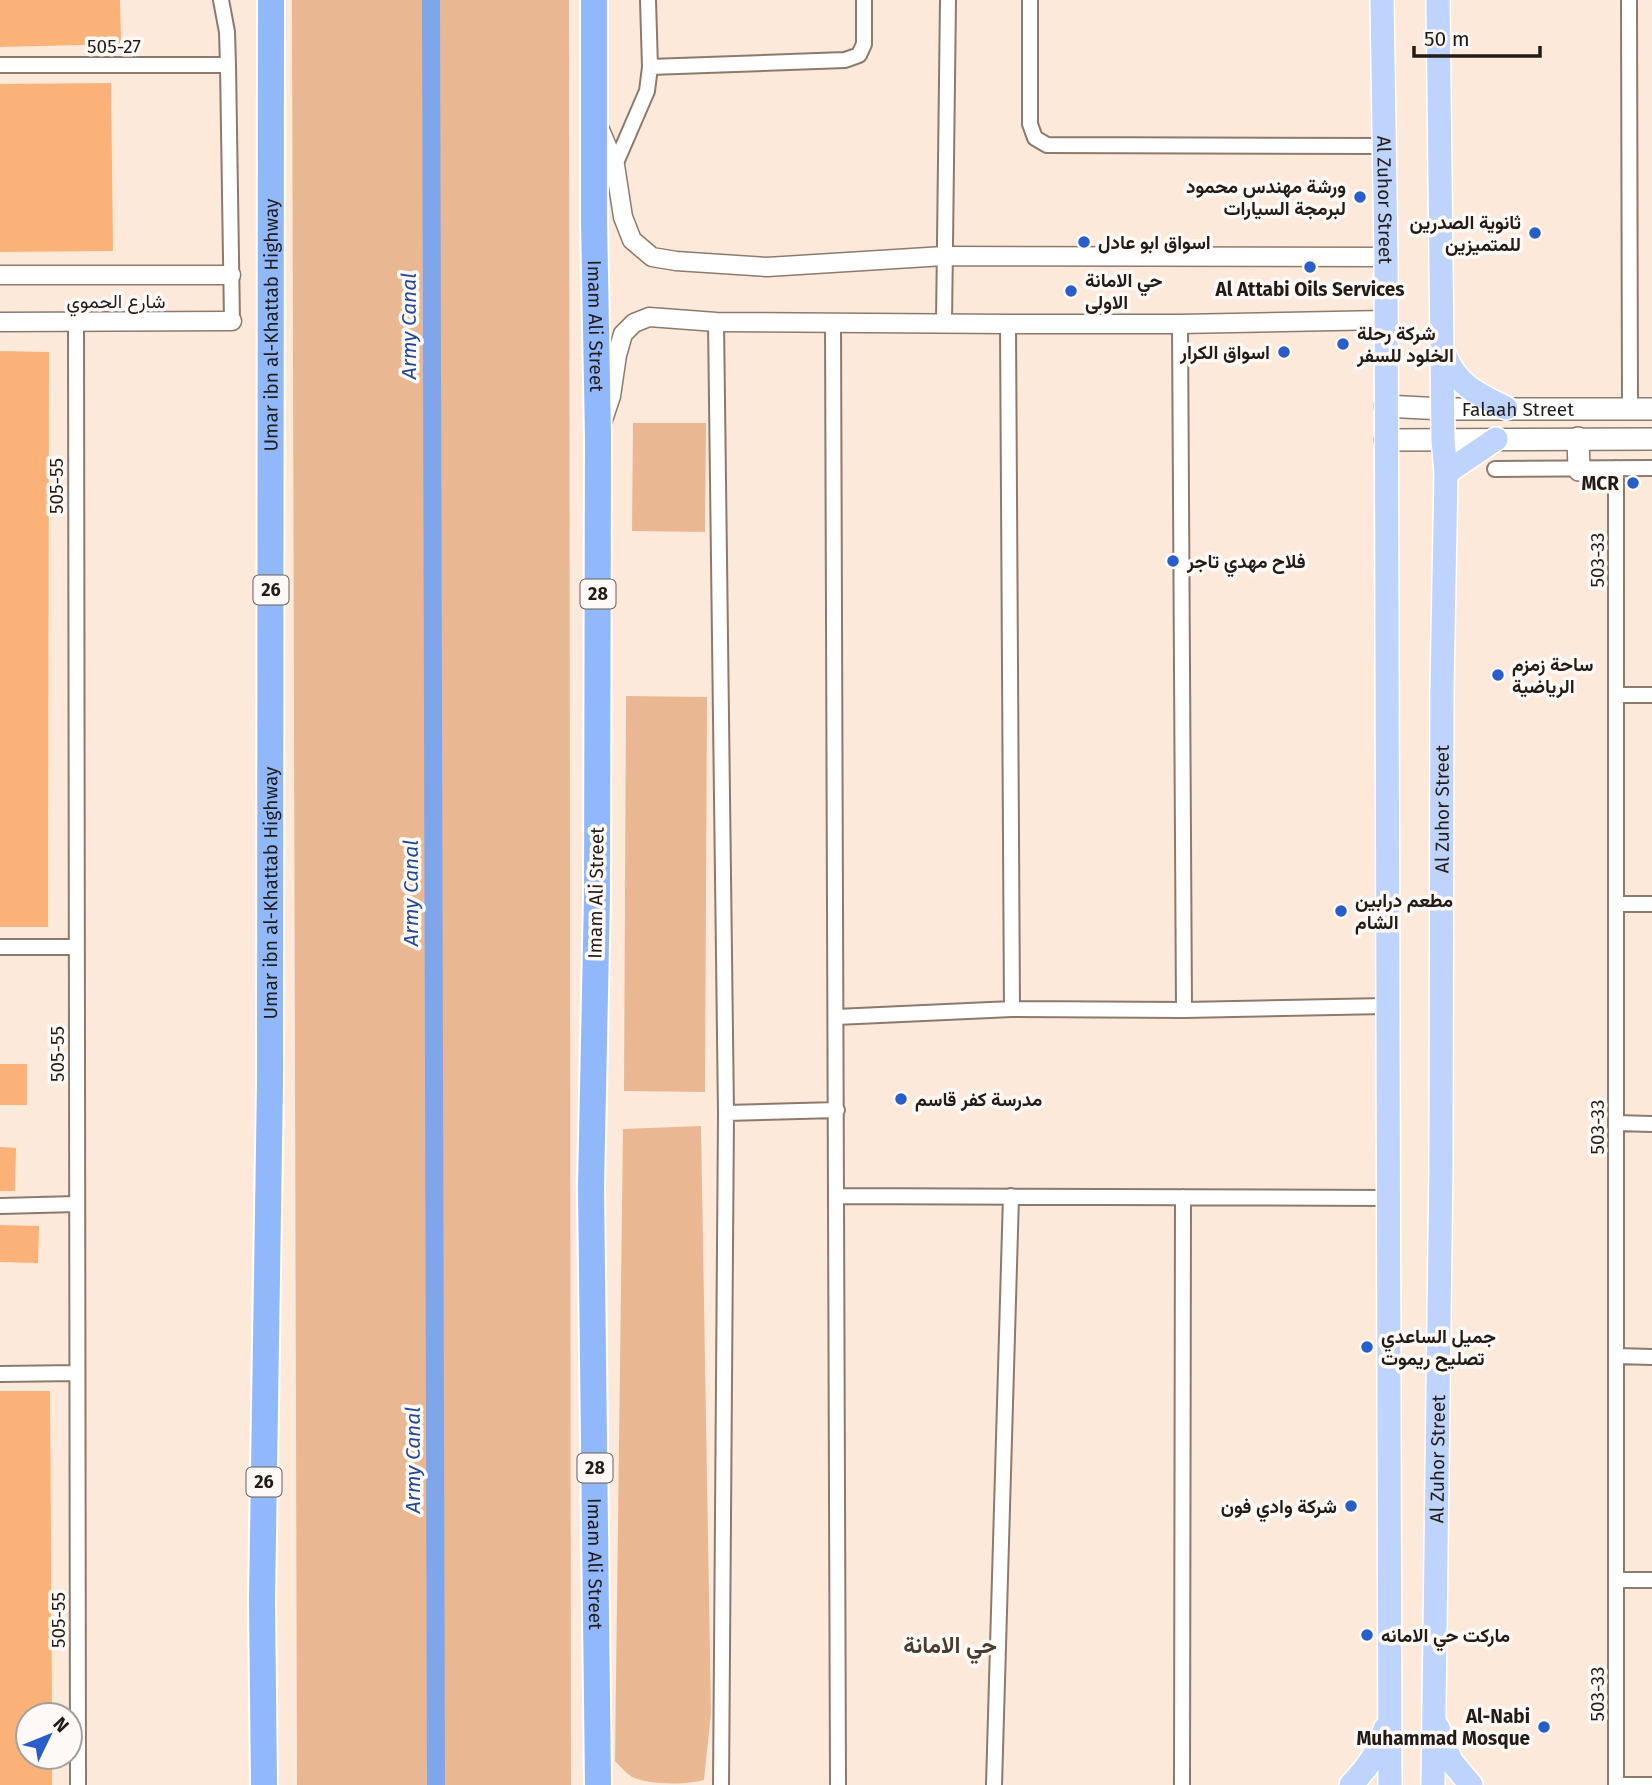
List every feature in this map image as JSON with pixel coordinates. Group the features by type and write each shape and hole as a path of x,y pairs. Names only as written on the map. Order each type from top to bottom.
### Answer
{"highway":[{"name":"Umar ibn al-Khattab Highway","path":"264,1785 262,1601 270,1180 271,0"},
{"name":"Imam Ali Street","path":"594,0 598,437 597,896 591,1187 598,1785"}],"main road":[{"name":"Al Zuhor Street","path":"1382,0 1386,257 1390,1785"},
{"name":"Al Zuhor Street","path":"1433,1785 1441,1164 1441,688 1446,474 1443,439 1438,0"},
{"path":"1443,349 1449,367 1460,382 1473,393 1506,408"},
{"name":"Falaah Street","path":"1385,406 1443,409 1652,409"},
{"path":"1578,438 1579,470"},
{"path":"1446,474 1496,439"},
{"name":"Falaah Street","path":"1385,440 1652,439"},
{"path":"1351,1785 1367,1768 1382,1742 1389,1713"},
{"path":"1434,1713 1440,1738 1451,1761 1471,1785"}],"street":[{"path":"221,0 229,65 232,321"},
{"path":"615,166 643,102 650,67 648,0"},
{"path":"650,67 845,60 859,55 864,44 864,0"},
{"path":"944,324 948,0"},
{"path":"1030,0 1030,124 1035,138 1047,145 1385,146"},
{"path":"1629,0 1630,408"},
{"name":"505-27","path":"0,65 229,65"},
{"path":"594,114 615,166 623,216 632,240 652,257 767,267 944,256 1386,257"},
{"name":"شارع الحموي","path":"0,275 231,275"},
{"path":"598,437 611,396 617,355 624,334 634,323 649,317 716,322 944,324 1180,324 1385,320"},
{"name":"شارع الحموي","path":"0,322 232,321"},
{"name":"505-55","path":"76,322 78,1785"},
{"path":"716,322 726,1113 721,1785"},
{"path":"833,323 838,1785"},
{"path":"1008,324 1012,1009"},
{"path":"1180,324 1184,1010"},
{"name":"503-33","path":"1616,468 1616,1785"},
{"path":"1495,469 1652,468"},
{"path":"1616,695 1652,695"},
{"path":"1616,904 1652,904"},
{"path":"0,947 76,947"},
{"path":"836,1017 1012,1009 1184,1010 1386,1006"},
{"path":"726,1113 837,1110"},
{"path":"1616,1124 1652,1124"},
{"path":"837,1196 1387,1198"},
{"path":"994,1785 1011,1196"},
{"path":"1182,1785 1183,1197"},
{"path":"0,1206 77,1205"},
{"path":"1616,1356 1652,1357"},
{"path":"0,1374 77,1373"},
{"path":"1616,1580 1652,1580"},
{"path":"1616,1785 1652,1785"}],"shaded area":[{"path":"292,0 569,0 571,1785 297,1785"},
{"path":"633,423 706,423 705,532 632,531"},
{"path":"626,696 707,697 705,1092 624,1091"},
{"path":"701,1126 711,1713 704,1780 658,1783 632,1777 615,1761 623,1129"}],"building":[{"path":"0,0 120,0 121,44 0,47"},
{"path":"111,83 113,251 0,252 0,84"},
{"path":"0,351 49,352 48,927 0,927"},
{"path":"0,1064 27,1064 27,1105 0,1105"},
{"path":"0,1147 16,1148 15,1191 0,1191"},
{"path":"0,1225 39,1226 38,1263 0,1262"},
{"path":"0,1391 50,1391 52,1701 14,1701 14,1771 52,1771 52,1785 0,1785"}],"waterway":[{"name":"Army Canal","path":"431,0 436,1785"}],"place":[{"name":"ورشة مهندس محمود لبرمجة السيارات","path":"1360,197"},
{"name":"ثانوية الصدرين للمتميزين","path":"1535,233"},
{"name":"اسواق ابو عادل","path":"1084,242"},
{"name":"Al Attabi Oils Services","path":"1310,267"},
{"name":"حي الامانة الاولى","path":"1071,291"},
{"name":"شركة رحلة الخلود للسفر","path":"1343,344"},
{"name":"اسواق الكرار","path":"1284,352"},
{"name":"MCR","path":"1633,483"},
{"name":"فلاح مهدي تاجر","path":"1173,561"},
{"name":"ساحة زمزم الرياضية","path":"1498,675"},
{"name":"مطعم درابين الشام","path":"1341,911"},
{"name":"مدرسة كفر قاسم","path":"901,1099"},
{"name":"جميل الساعدي تصليح ريموت","path":"1367,1347"},
{"name":"شركة وادي فون","path":"1351,1506"},
{"name":"ماركت حي الامانه","path":"1367,1635"},
{"name":"Al-Nabi Muhammad Mosque","path":"1544,1727"}],"district":[{"name":"حي الامانة","path":"950,1645"}]}
